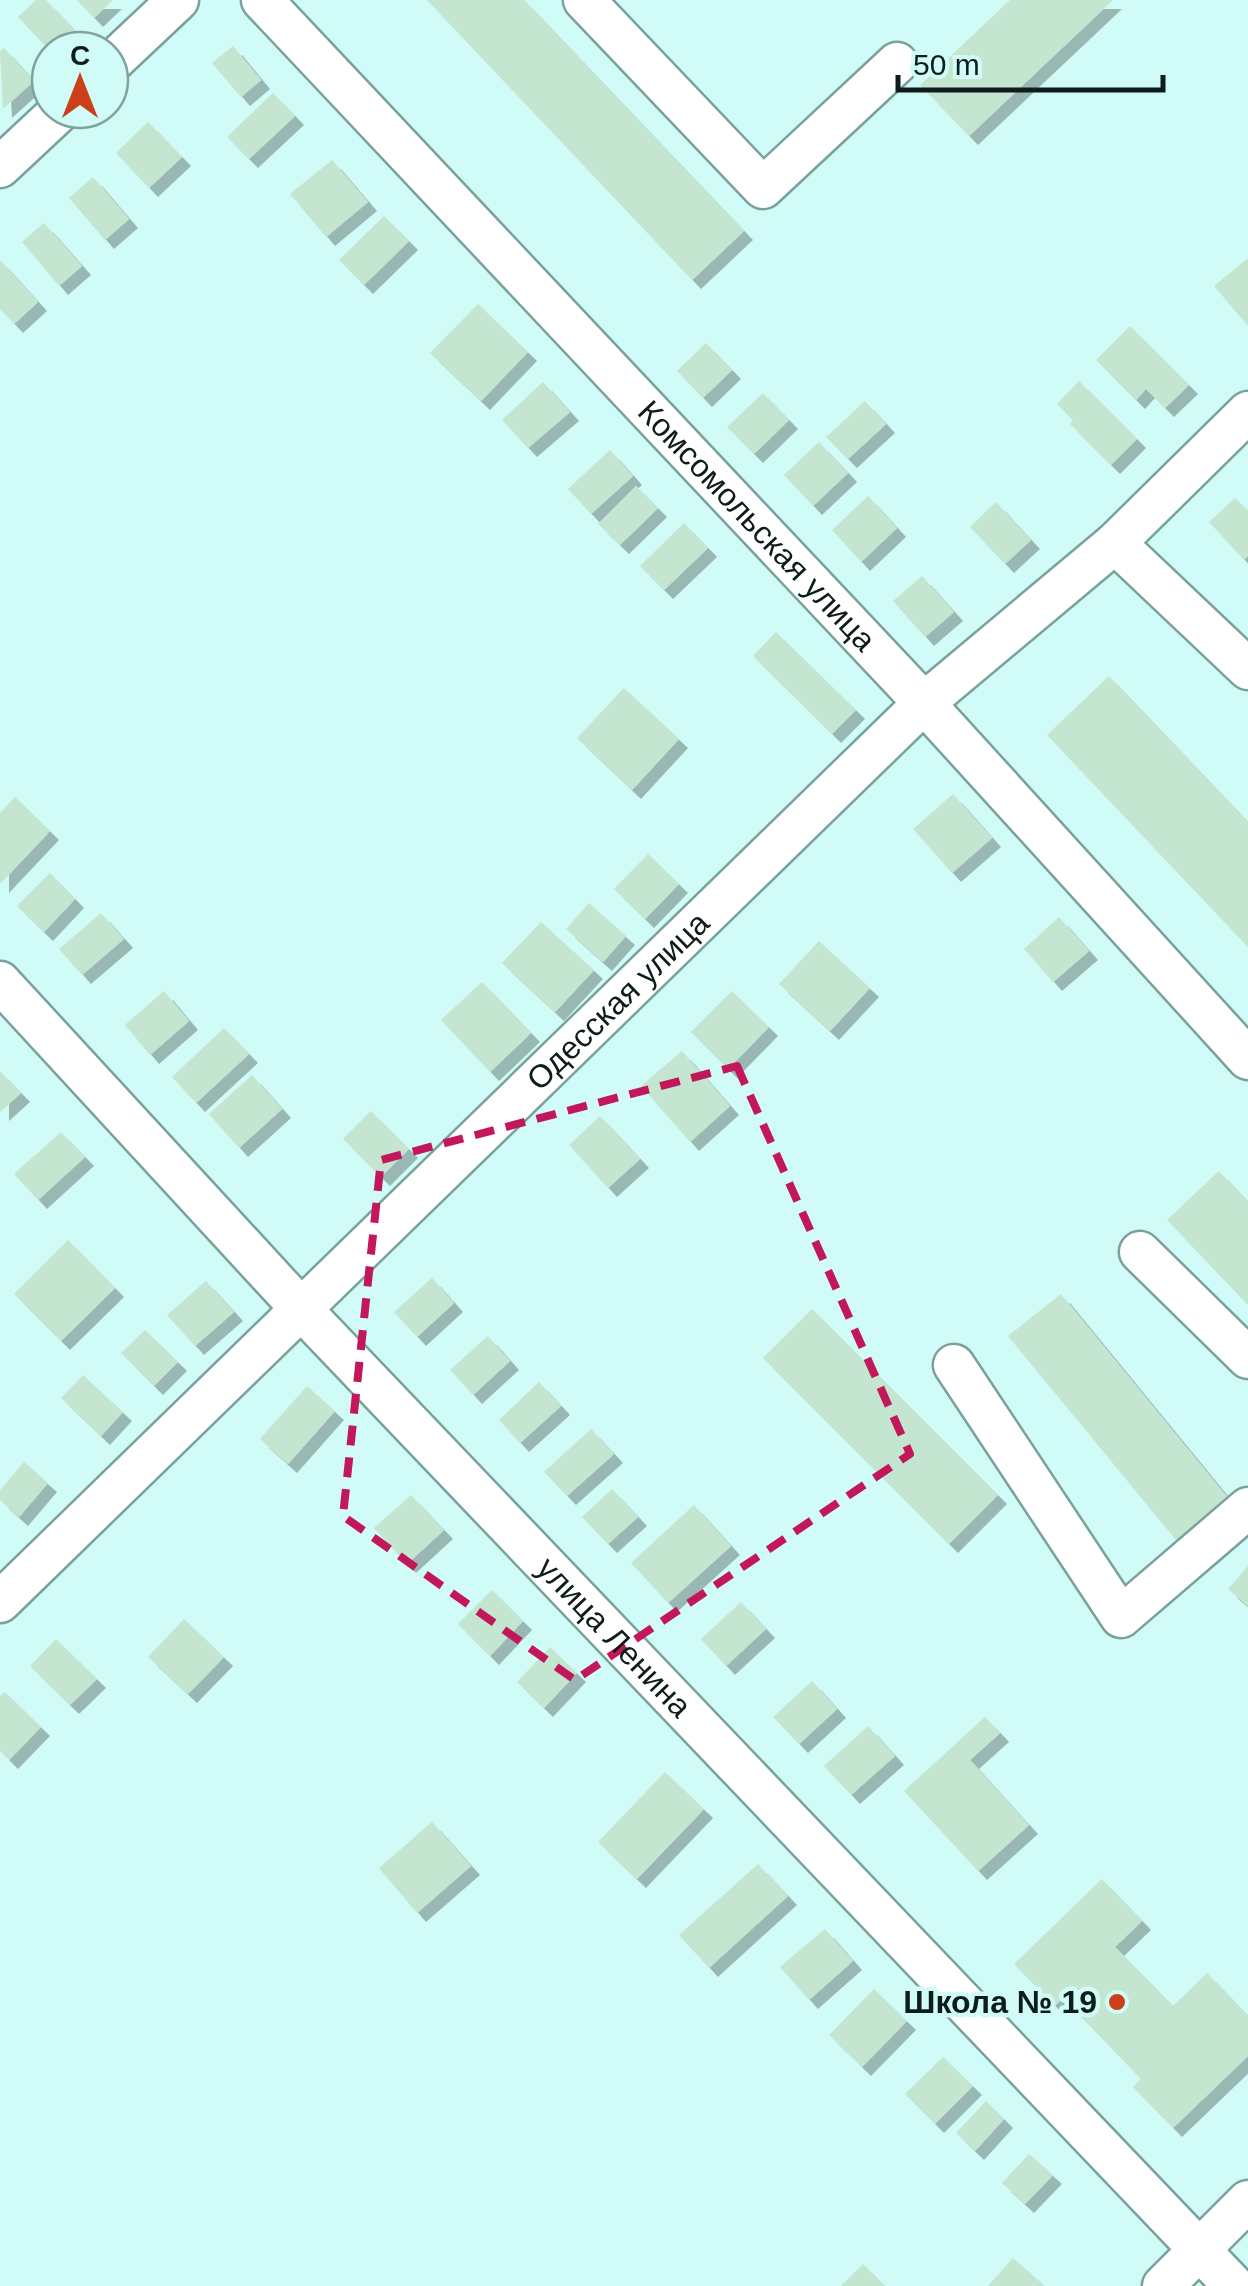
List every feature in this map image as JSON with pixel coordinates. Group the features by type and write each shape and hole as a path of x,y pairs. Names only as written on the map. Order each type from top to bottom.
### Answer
{"street":[{"path":"130,45 178,0"},
{"name":"Комсомольская улица","path":"262,0 924,703 1248,1059"},
{"path":"584,0 763,188 898,63"},
{"path":"0,167 39,130"},
{"name":"Одесская улица","path":"0,1602 924,703 1115,542 1248,412"},
{"path":"1115,542 1248,669"},
{"name":"улица Ленина","path":"0,982 303,1311 1234,2286"},
{"path":"1140,1252 1248,1358"},
{"path":"954,1365 1120,1617 1248,1508"},
{"path":"1163,2286 1248,2201"}],"highlighted area":[{"path":"737,1066 910,1454 575,1680 343,1516 381,1160"}],"building":[{"path":"36,0 46,0 75,30 30,30 18,17"},
{"path":"77,0 113,0 94,18"},
{"path":"427,0 524,0 744,231 692,280"},
{"path":"1010,0 1113,0 969,136 920,85"},
{"path":"233,46 261,80 241,97 212,63"},
{"path":"4,48 30,77 30,85 3,109 0,51"},
{"path":"273,93 295,116 249,159 227,137"},
{"path":"148,122 182,157 149,188 116,153"},
{"path":"332,160 368,202 326,237 290,194"},
{"path":"93,177 129,219 105,240 69,198"},
{"path":"384,216 409,241 364,285 339,260"},
{"path":"44,223 82,266 59,286 22,242"},
{"path":"1248,258 1248,326 1214,286"},
{"path":"0,260 38,302 14,324 0,309"},
{"path":"478,304 528,352 481,401 430,353"},
{"path":"1130,326 1189,385 1165,408 1146,389 1136,400 1096,360"},
{"path":"706,343 732,370 703,398 677,371"},
{"path":"1079,381 1137,439 1111,465 1070,424 1073,420 1057,404"},
{"path":"543,382 570,412 528,448 502,420"},
{"path":"763,393 789,420 754,454 727,427"},
{"path":"865,401 886,424 848,459 826,437"},
{"path":"819,442 848,473 813,506 784,475"},
{"path":"610,450 633,476 591,514 568,489"},
{"path":"636,486 658,508 620,545 598,524"},
{"path":"868,496 897,528 861,562 832,530"},
{"path":"1235,498 1248,511 1248,556 1244,560 1209,522"},
{"path":"996,502 1031,540 1005,564 970,527"},
{"path":"684,523 708,548 664,590 640,566"},
{"path":"922,576 954,612 925,637 893,601"},
{"path":"776,632 856,710 832,734 753,656"},
{"path":"1109,676 1248,822 1248,947 1047,735"},
{"path":"624,688 679,739 632,790 577,738"},
{"path":"953,794 992,838 952,873 913,829"},
{"path":"15,797 50,831 0,884 0,813"},
{"path":"648,854 679,884 645,919 614,889"},
{"path":"50,873 75,899 44,932 17,906"},
{"path":"589,903 626,936 603,962 566,929"},
{"path":"101,913 124,939 82,975 59,949"},
{"path":"1059,917 1089,951 1053,982 1024,949"},
{"path":"541,922 594,970 555,1012 502,963"},
{"path":"819,941 870,988 830,1031 779,984"},
{"path":"482,982 531,1033 490,1072 441,1020"},
{"path":"164,991 189,1021 150,1055 125,1025"},
{"path":"732,991 769,1027 728,1069 691,1032"},
{"path":"224,1028 249,1054 196,1103 172,1077"},
{"path":"682,1051 730,1106 690,1142 641,1086"},
{"path":"0,1071 21,1093 0,1112"},
{"path":"252,1075 282,1109 239,1148 209,1114"},
{"path":"371,1111 409,1149 381,1177 343,1139"},
{"path":"600,1116 640,1159 608,1188 569,1145"},
{"path":"61,1132 85,1157 38,1200 14,1174"},
{"path":"1219,1171 1248,1202 1248,1305 1167,1220"},
{"path":"68,1240 115,1288 61,1341 14,1294"},
{"path":"432,1278 454,1303 417,1337 394,1312"},
{"path":"206,1281 234,1312 195,1346 167,1315"},
{"path":"1061,1294 1228,1498 1176,1540 1008,1336"},
{"path":"812,1309 998,1495 949,1544 763,1358"},
{"path":"145,1330 178,1362 154,1386 121,1353"},
{"path":"488,1336 510,1361 473,1395 450,1370"},
{"path":"83,1375 123,1412 101,1436 61,1398"},
{"path":"539,1382 561,1406 520,1443 499,1420"},
{"path":"307,1386 335,1411 288,1464 260,1439"},
{"path":"591,1429 614,1454 567,1496 544,1472"},
{"path":"24,1462 48,1483 19,1517 0,1500 0,1490"},
{"path":"612,1489 638,1517 608,1544 582,1517"},
{"path":"411,1495 444,1530 407,1564 374,1528"},
{"path":"694,1505 731,1546 668,1603 631,1563"},
{"path":"1248,1566 1248,1606 1228,1589"},
{"path":"492,1590 523,1621 490,1656 458,1624"},
{"path":"741,1602 766,1629 726,1666 701,1639"},
{"path":"184,1619 224,1657 188,1694 148,1657"},
{"path":"56,1639 97,1679 70,1705 30,1666"},
{"path":"550,1647 577,1673 544,1708 517,1682"},
{"path":"812,1681 837,1709 799,1744 773,1717"},
{"path":"5,1692 41,1727 9,1760 0,1751 0,1696"},
{"path":"985,1717 1000,1733 970,1760 1029,1825 978,1871 904,1791"},
{"path":"868,1726 895,1756 851,1795 824,1766"},
{"path":"665,1772 704,1809 637,1879 598,1842"},
{"path":"432,1822 471,1866 417,1913 379,1868"},
{"path":"758,1864 788,1896 709,1968 679,1935"},
{"name":"Школа № 19","path":"1102,1879 1142,1921 1115,1947 1173,2006 1207,1973 1248,2016 1248,2056 1173,2128 1133,2087 1141,2079 1063,1998 1055,2006 1014,1964"},
{"path":"825,1929 853,1961 809,2000 780,1967"},
{"path":"874,1989 907,2021 862,2067 829,2035"},
{"path":"943,2057 973,2086 935,2124 905,2094"},
{"path":"986,2101 1004,2119 975,2151 956,2133"},
{"path":"1029,2154 1053,2175 1025,2204 1002,2183"},
{"path":"1013,2258 1045,2286 988,2286"},
{"path":"863,2264 885,2286 841,2286"}],"place":[{"name":"Школа № 19","path":"1117,2002"}]}
